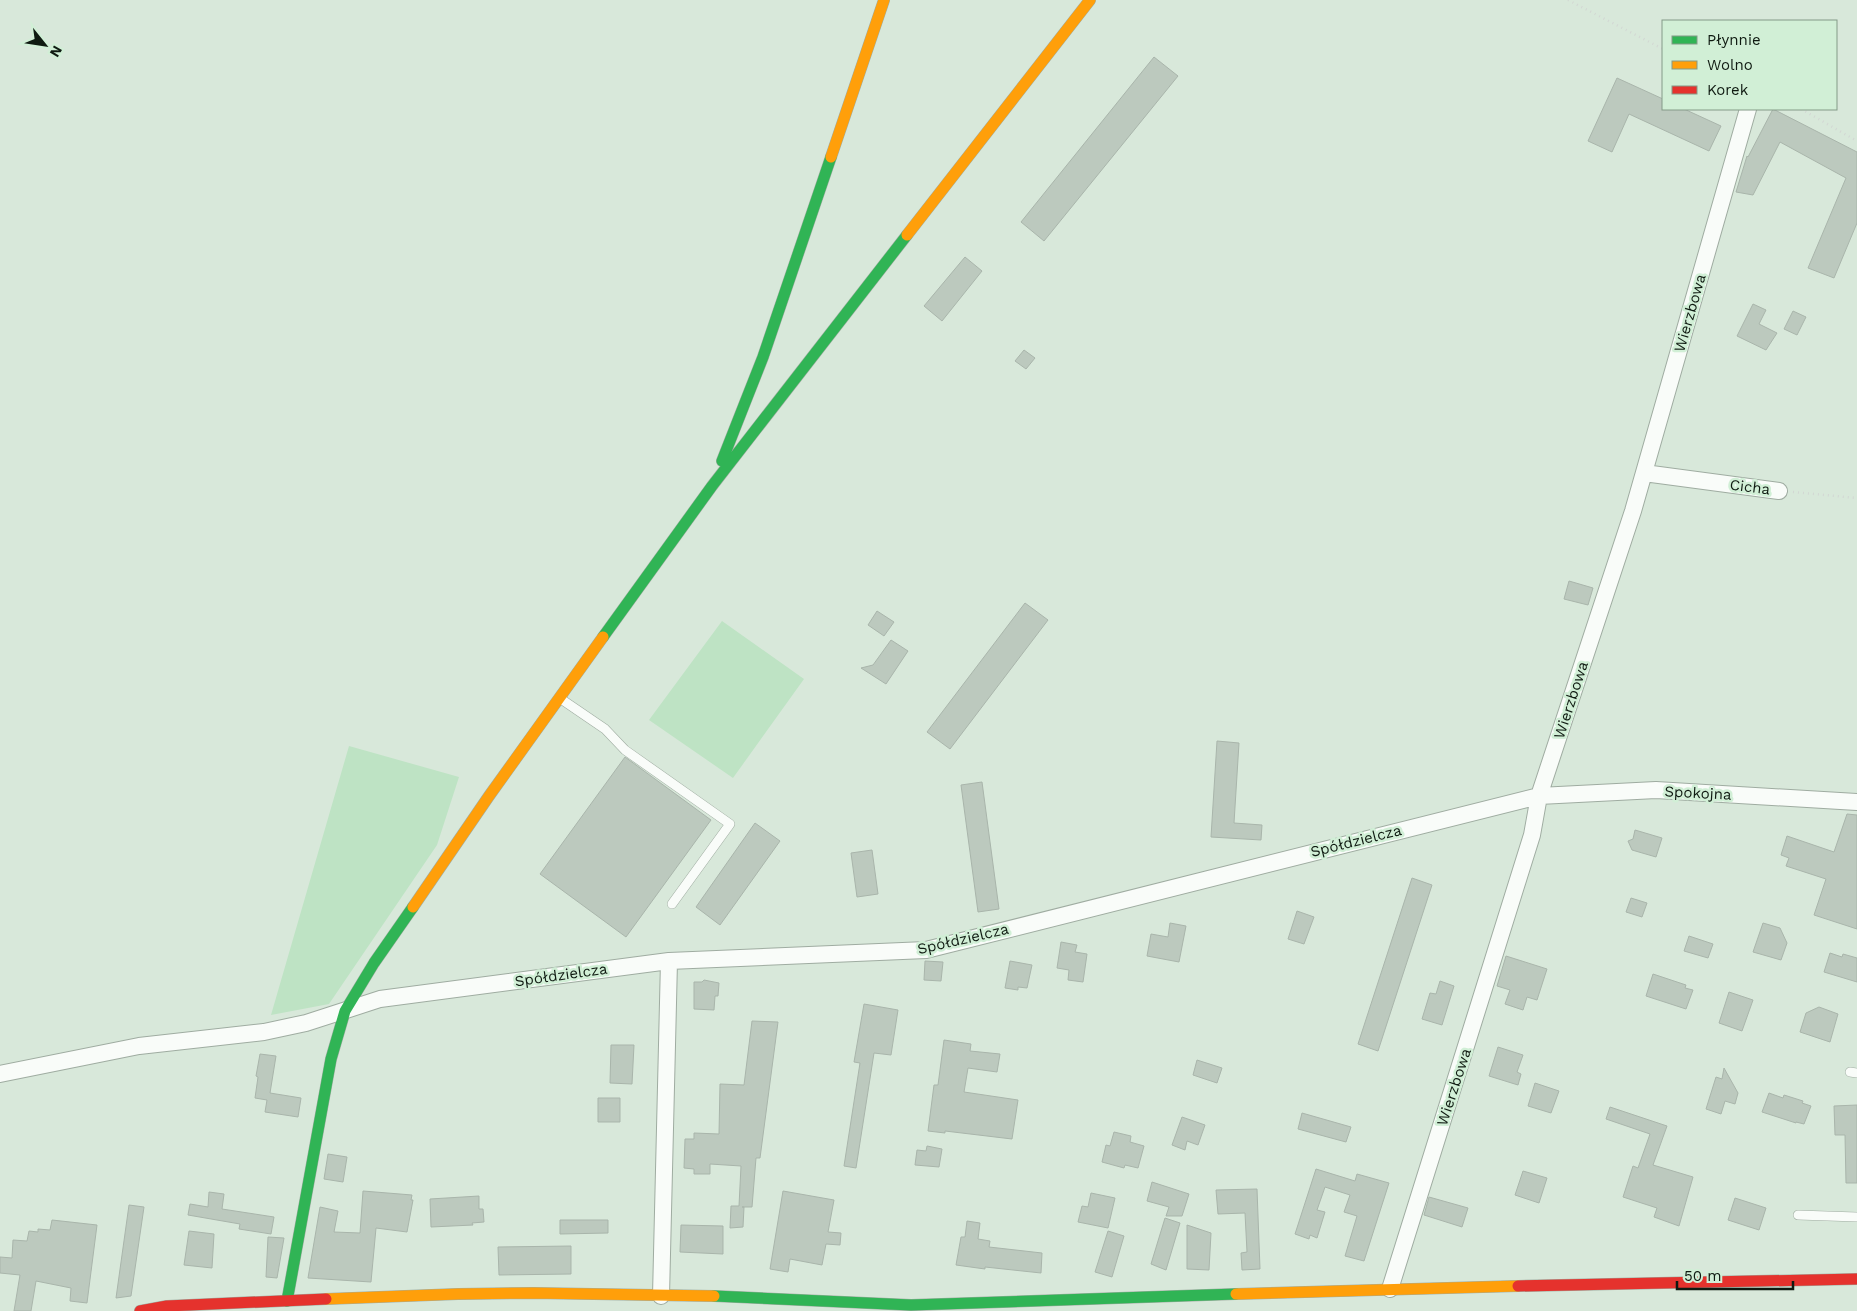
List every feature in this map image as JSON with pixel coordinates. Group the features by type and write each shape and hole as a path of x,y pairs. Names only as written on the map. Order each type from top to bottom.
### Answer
{"main road":[{"path":"712,486 761,364 884,0"},
{"path":"287,1300 331,1059 345,1011 378,957 559,697 712,486 777,387 1090,0"},
{"path":"761,364 763,376 777,387"},
{"path":"140,1311 167,1306 287,1300 364,1305 458,1294 533,1293 662,1296 742,1303 910,1308 1055,1299 1390,1289 1857,1279"}],"street":[{"name":"Wierzbowa","path":"1390,1289 1532,835 1540,796 1630,520 1748,110"},
{"name":"Cicha","path":"1644,473 1779,491"},
{"name":"Spokojna","path":"1540,796 1656,790 1857,802"},
{"name":"Spółdzielcza","path":"0,1074 139,1046 264,1032 306,1023 380,999 669,961 926,950 1540,796"},
{"path":"662,1296 669,961"}],"lane":[{"path":"559,697 605,730 625,750 730,824 672,904"},
{"path":"1798,1215 1857,1217"},
{"path":"1055,1299 1057,1311"}],"path":[{"path":"1568,0 1662,48"},
{"path":"1803,110 1857,141"},
{"name":"Cicha","path":"1779,491 1857,498"}],"green space":[{"path":"722,621 804,679 733,778 649,720"},
{"path":"349,746 459,777 437,845 329,1004 271,1015"}],"building":[{"path":"1154,57 1178,76 1044,241 1021,222"},
{"path":"1617,78 1662,99 1662,110 1686,110 1721,126 1709,151 1629,114 1612,152 1588,141"},
{"path":"1772,110 1857,152 1857,223 1834,278 1808,268 1846,178 1780,142 1753,195 1736,192 1748,157"},
{"path":"965,257 982,271 942,321 924,306"},
{"path":"1753,304 1766,310 1759,324 1777,333 1766,350 1737,336"},
{"path":"1793,311 1806,317 1797,335 1784,329"},
{"path":"1024,350 1035,358 1026,369 1015,361"},
{"path":"1569,581 1593,588 1588,605 1564,599"},
{"path":"1025,603 1048,620 950,749 927,732"},
{"path":"877,611 894,622 884,636 868,625"},
{"path":"891,640 908,651 886,684 861,668 873,665"},
{"path":"1217,741 1239,743 1234,823 1262,825 1261,840 1211,837"},
{"path":"625,757 711,820 626,937 540,874"},
{"path":"982,782 999,909 978,912 961,785"},
{"path":"1847,814 1857,815 1857,929 1814,915 1826,879 1786,866 1789,858 1781,855 1787,836 1834,852"},
{"path":"755,823 780,841 720,925 696,907"},
{"path":"1635,830 1662,838 1656,857 1632,850 1628,841 1633,839"},
{"path":"872,850 878,894 857,897 851,853"},
{"path":"1412,878 1432,885 1378,1051 1358,1044"},
{"path":"1631,898 1647,903 1642,917 1626,912"},
{"path":"1297,911 1314,917 1304,944 1288,939"},
{"path":"1170,923 1186,926 1179,962 1147,956 1151,934 1168,937"},
{"path":"1763,923 1780,928 1787,943 1781,960 1753,952"},
{"path":"1689,936 1713,944 1708,958 1684,951"},
{"path":"1061,942 1077,945 1075,952 1087,954 1083,982 1068,980 1069,970 1057,968"},
{"path":"1830,953 1842,957 1843,954 1857,958 1857,982 1824,972"},
{"path":"1506,956 1547,969 1537,1000 1527,997 1523,1010 1505,1004 1510,990 1497,986"},
{"path":"925,961 943,962 941,981 924,980"},
{"path":"1010,961 1032,965 1027,988 1018,987 1018,990 1005,988"},
{"path":"1653,974 1686,985 1685,988 1693,990 1686,1009 1646,996"},
{"path":"704,980 719,983 718,996 715,996 714,1010 694,1009 694,982 702,982"},
{"path":"1440,981 1454,986 1442,1025 1422,1019 1430,993 1436,994"},
{"path":"1729,992 1753,1000 1742,1031 1719,1023"},
{"path":"864,1004 898,1010 891,1055 874,1053 856,1168 844,1166 860,1063 854,1062"},
{"path":"1819,1007 1838,1014 1830,1042 1800,1032 1806,1013"},
{"path":"752,1021 778,1022 760,1158 756,1158 752,1207 744,1207 743,1227 730,1228 731,1206 739,1206 741,1166 710,1164 710,1174 694,1174 694,1169 684,1168 685,1139 694,1139 694,1133 719,1134 720,1084 744,1085"},
{"path":"944,1040 971,1044 970,1051 1000,1054 997,1072 968,1068 964,1092 1018,1100 1012,1139 945,1131 945,1133 928,1131 934,1085 938,1085"},
{"path":"611,1045 634,1045 632,1084 610,1083"},
{"path":"1498,1047 1523,1055 1517,1072 1521,1074 1518,1085 1489,1076"},
{"path":"260,1054 276,1056 270,1093 301,1098 298,1117 265,1112 267,1100 255,1098"},
{"path":"1197,1060 1222,1068 1217,1083 1193,1075"},
{"path":"1724,1068 1738,1093 1735,1104 1725,1101 1721,1114 1706,1109 1716,1077 1722,1079"},
{"path":"1535,1083 1559,1091 1551,1113 1528,1106"},
{"path":"1769,1093 1783,1098 1784,1095 1803,1101 1802,1103 1811,1106 1804,1124 1762,1112"},
{"path":"598,1098 620,1098 620,1122 598,1122"},
{"path":"1857,1105 1857,1183 1846,1183 1845,1135 1835,1135 1834,1106"},
{"path":"1610,1107 1667,1126 1653,1165 1693,1177 1679,1226 1654,1217 1657,1208 1623,1197 1633,1166 1638,1168 1650,1134 1606,1119"},
{"path":"1302,1113 1351,1127 1346,1142 1298,1129"},
{"path":"1182,1117 1205,1125 1198,1145 1187,1141 1185,1150 1172,1145"},
{"path":"1114,1132 1131,1136 1130,1142 1144,1146 1138,1168 1125,1165 1124,1168 1102,1162 1106,1145 1110,1146"},
{"path":"927,1146 942,1149 939,1167 915,1165 917,1150 926,1151"},
{"path":"328,1154 347,1157 343,1182 324,1179"},
{"path":"1316,1169 1355,1181 1357,1174 1389,1183 1364,1261 1345,1256 1357,1216 1344,1212 1350,1195 1325,1187 1317,1210 1325,1212 1317,1238 1310,1235 1309,1239 1295,1234"},
{"path":"1523,1171 1547,1178 1539,1203 1515,1195"},
{"path":"1152,1182 1189,1194 1182,1216 1166,1216 1169,1207 1147,1201"},
{"path":"1257,1189 1260,1269 1242,1270 1241,1253 1247,1252 1245,1213 1218,1214 1216,1190"},
{"path":"363,1191 412,1195 411,1200 413,1200 407,1232 376,1228 371,1282 308,1278 320,1207 338,1211 334,1232 360,1233"},
{"path":"783,1191 834,1200 828,1232 841,1233 840,1245 826,1244 822,1265 790,1259 788,1272 770,1269"},
{"path":"209,1192 224,1194 222,1209 274,1217 271,1234 239,1229 240,1224 188,1215 190,1204 208,1207"},
{"path":"1091,1193 1115,1198 1108,1228 1078,1222 1082,1206 1088,1207"},
{"path":"479,1196 479,1209 483,1209 484,1222 472,1223 473,1225 431,1227 430,1199"},
{"path":"1429,1197 1468,1208 1462,1227 1424,1215"},
{"path":"1735,1198 1766,1208 1759,1230 1728,1220"},
{"path":"129,1205 144,1207 131,1296 116,1298"},
{"path":"1165,1218 1180,1223 1166,1270 1151,1264"},
{"path":"52,1220 97,1225 87,1303 70,1301 71,1288 36,1281 31,1311 14,1311 20,1275 0,1273 0,1257 12,1258 13,1240 27,1241 29,1231 38,1232 38,1229 50,1230"},
{"path":"560,1220 608,1220 608,1233 560,1234"},
{"path":"967,1221 980,1223 978,1239 990,1241 989,1247 1042,1253 1041,1273 956,1265 961,1237 965,1237"},
{"path":"681,1225 723,1226 723,1254 680,1252"},
{"path":"1187,1225 1211,1233 1209,1270 1187,1269"},
{"path":"189,1231 214,1234 212,1268 184,1265"},
{"path":"1108,1231 1124,1236 1112,1277 1095,1272"},
{"path":"268,1237 284,1238 277,1278 266,1277"},
{"path":"571,1246 571,1274 499,1275 498,1247"}],"traffic: fast":[{"path":"722,461 763,357 831,157"},
{"path":"603,637 712,486 907,235"},
{"path":"287,1301 331,1059 345,1011 374,963 413,907"},
{"path":"714,1296 911,1305 1236,1294"}],"traffic: slow":[{"path":"831,157 884,0"},
{"path":"907,235 1090,0"},
{"path":"413,907 489,796 603,637"},
{"path":"1236,1294 1518,1286"},
{"path":"326,1299 533,1293 714,1296"}],"traffic: jam":[{"path":"1518,1286 1857,1279"},
{"path":"140,1311 167,1306 326,1299"}]}
